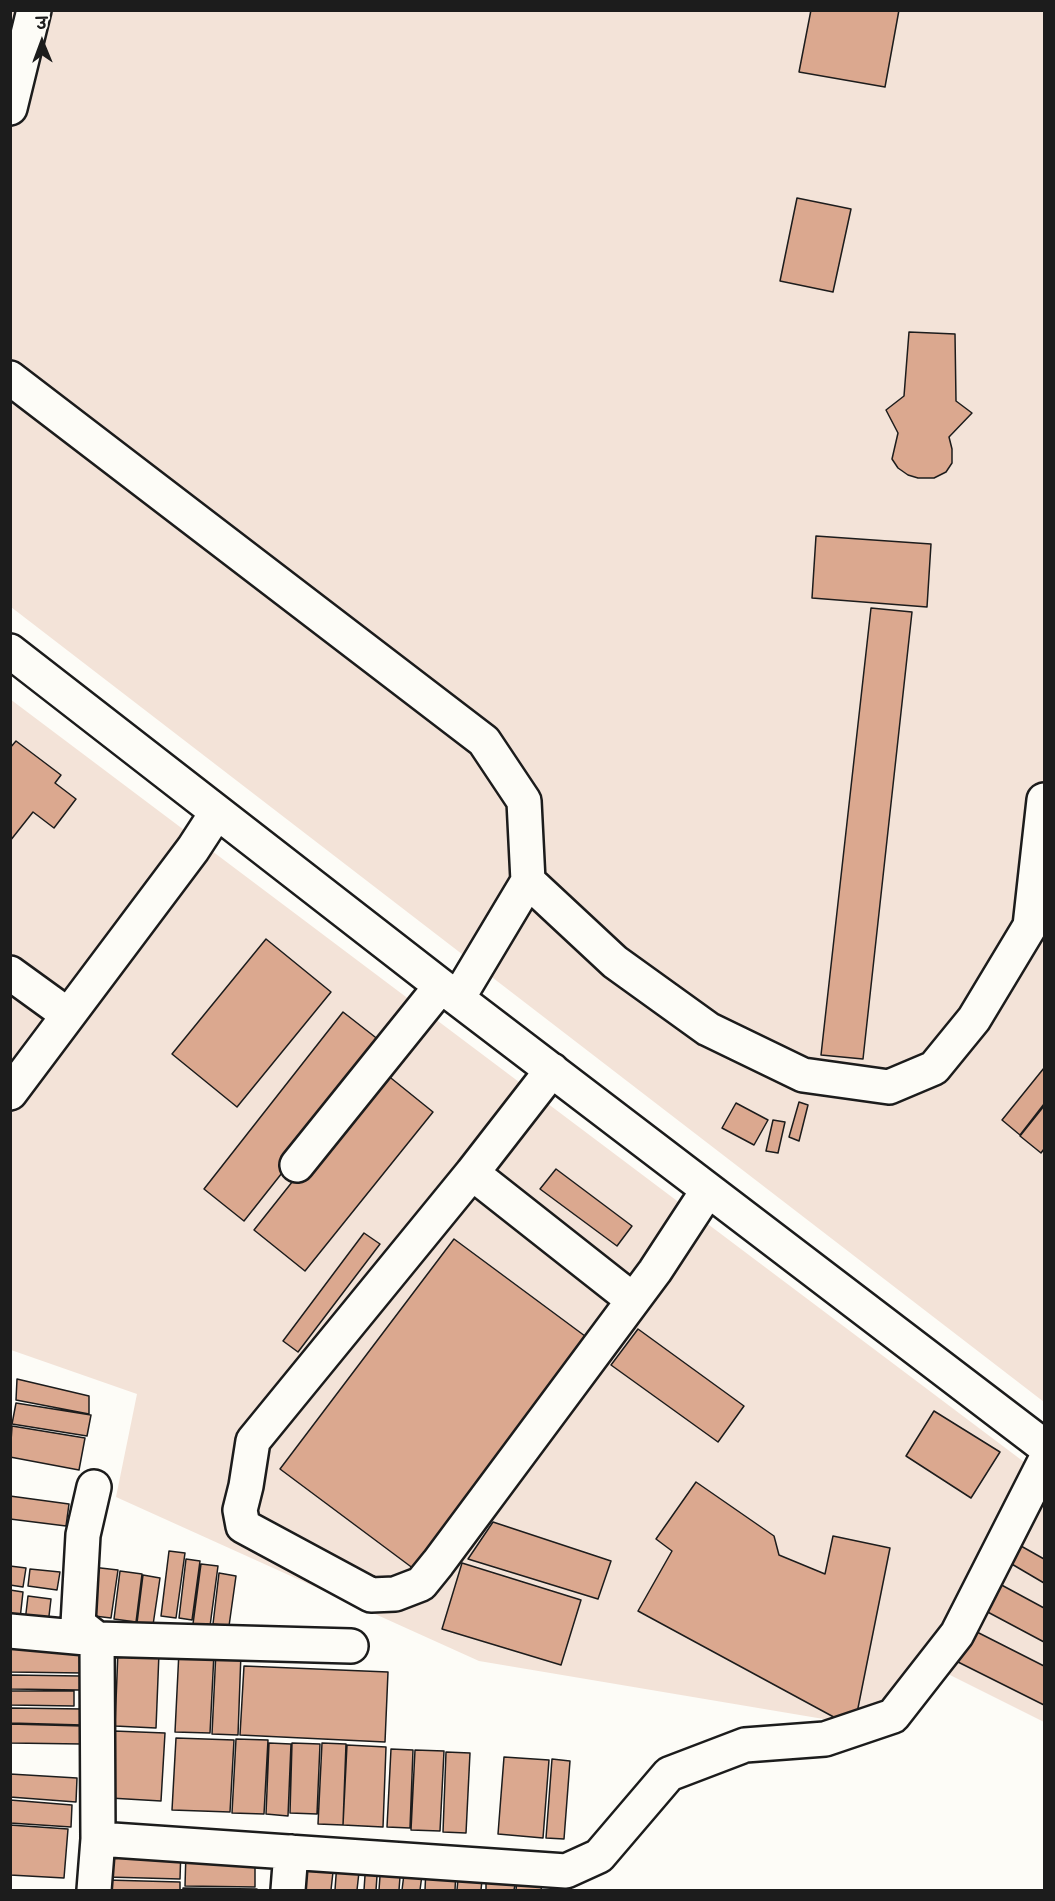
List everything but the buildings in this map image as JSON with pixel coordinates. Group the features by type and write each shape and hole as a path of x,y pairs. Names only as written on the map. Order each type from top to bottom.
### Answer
{"street":[{"path":"10,108 34,10"},
{"path":"10,378 484,741 524,801 528,881 450,992 297,1165"},
{"path":"10,651 450,992 1044,1446"},
{"path":"528,881 615,962 708,1029 803,1075 889,1087 934,1068 974,1019 1037,929 1044,800"},
{"path":"10,1093 194,849 217,812"},
{"path":"10,973 69,1016"},
{"path":"552,1070 472,1173 253,1441 240,1510 243,1526 371,1595 395,1594 421,1584 633,1300 708,1190"},
{"path":"472,1173 633,1300"},
{"path":"98,1839 566,1871 599,1856 669,1774 745,1744 825,1739 893,1716 957,1634 1044,1463"},
{"path":"94,1487 83,1535 78,1624 97,1639"},
{"path":"10,1631 97,1639 351,1646"},
{"path":"94,1890 98,1839 97,1639"},
{"path":"288,1890 291,1852"}],"shaded area":[{"path":"10,11 1044,11 1044,1402 11,607"},
{"path":"10,699 1044,1477 1044,1722 918,1659 883,1729 479,1661 116,1497 137,1394 11,1350"}]}
